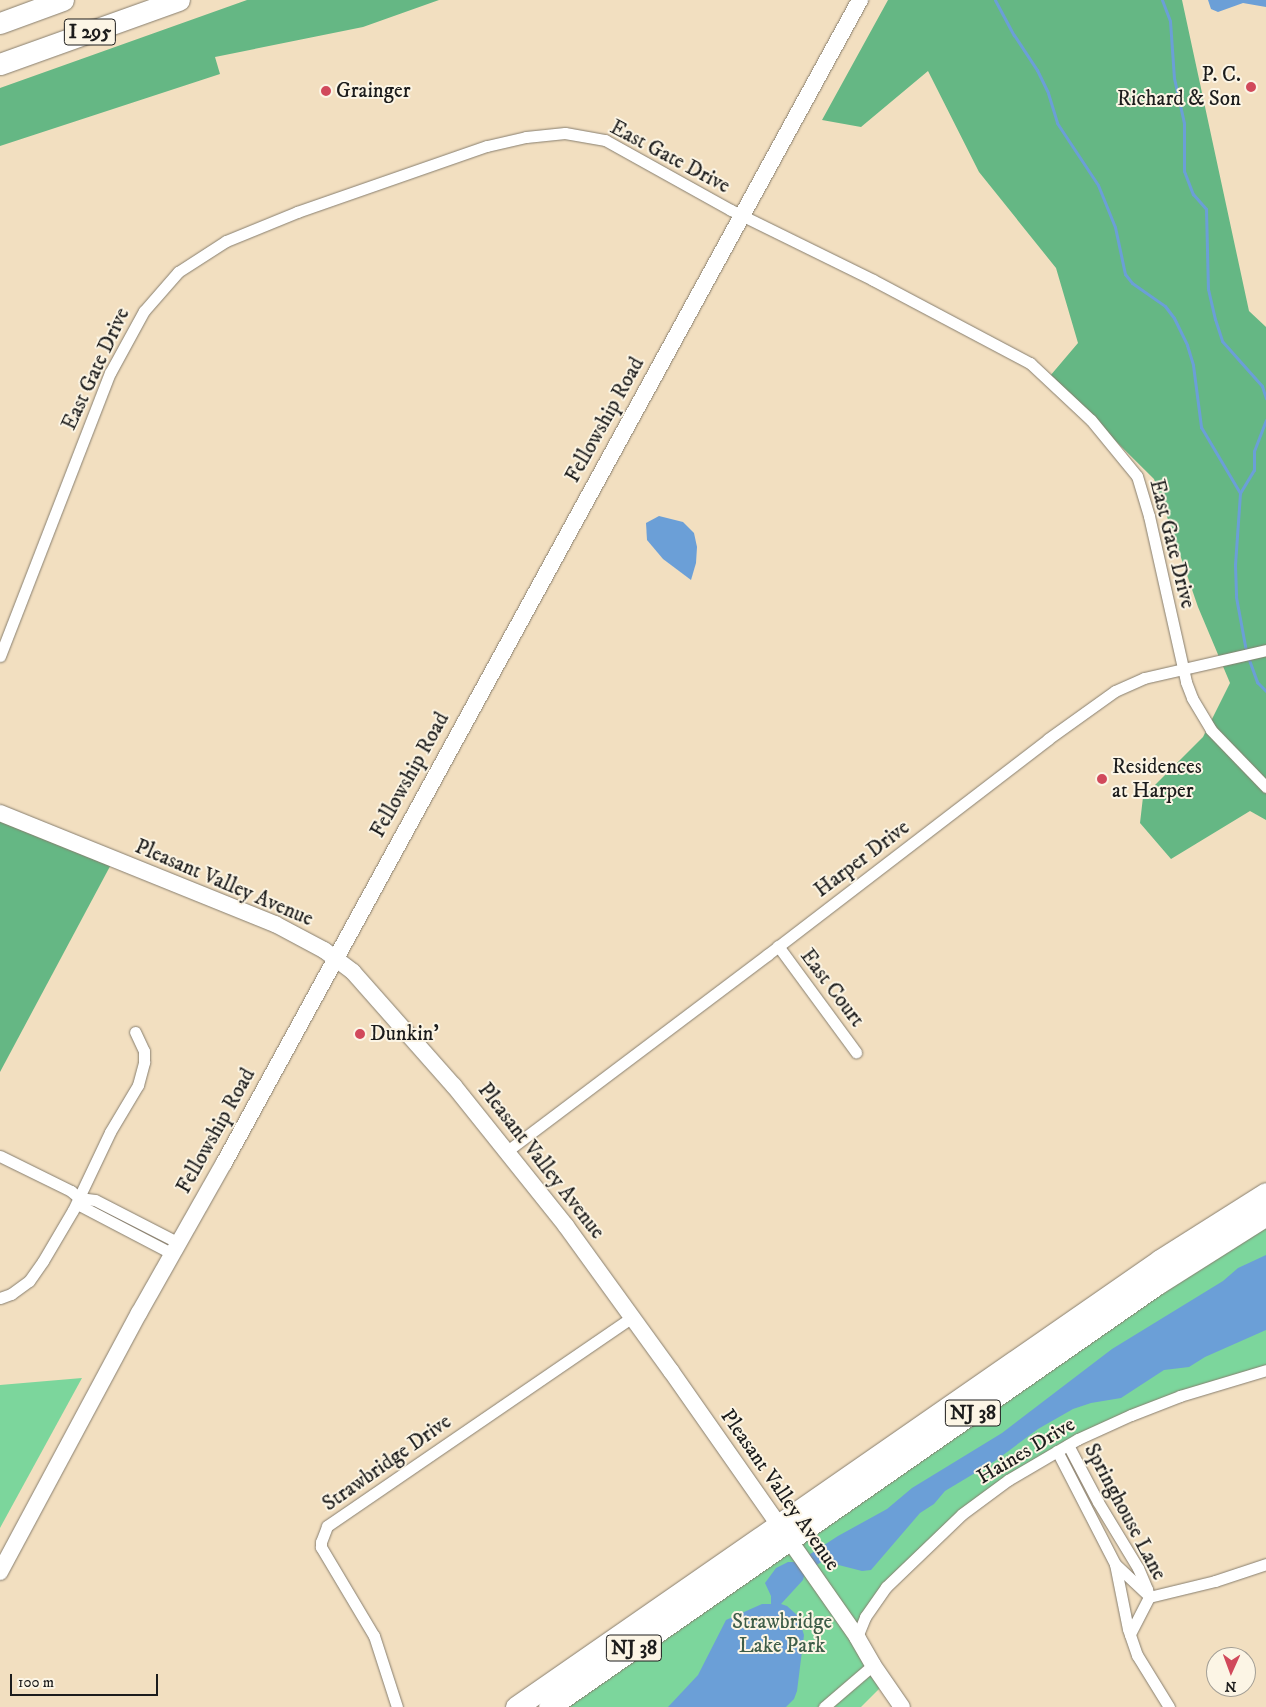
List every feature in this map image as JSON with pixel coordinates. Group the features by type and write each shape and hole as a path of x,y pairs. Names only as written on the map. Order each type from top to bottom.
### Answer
{"highway":[{"name":"I 295","path":"0,23 64,0"},
{"name":"I 295","path":"0,64 179,0"},
{"name":"NJ 38","path":"516,1707 788,1540 1182,1245 1266,1193"},
{"name":"NJ 38","path":"549,1707 1157,1284 1266,1215"}],"street":[{"name":"Fellowship Road","path":"0,1572 860,0"},
{"name":"East Gate Drive","path":"0,656 80,447 126,341 144,311 165,284 178,272 208,250 245,232 297,212 488,146 546,133 575,134 605,140 742,216 886,286 1030,363 1091,420 1137,476 1149,516 1183,669 1192,698 1211,730 1266,787"},
{"name":"Harper Drive","path":"507,1151 1048,739 1115,691 1144,678 1266,650"},
{"name":"Pleasant Valley Avenue","path":"0,813 275,924 335,958 353,972 408,1032 507,1151 566,1226 857,1637 873,1665 902,1707"},
{"name":"East Court","path":"778,946 856,1052"},
{"path":"0,1298 11,1294 29,1281 46,1256 79,1198 110,1132 132,1096 143,1073 144,1051 135,1032"},
{"path":"0,1156 70,1191 79,1198 81,1206 176,1249"},
{"name":"Strawbridge Drive","path":"397,1707 374,1636 321,1547 327,1526 632,1317"},
{"name":"Haines Drive","path":"857,1637 865,1617 880,1594 954,1522 1008,1480 1068,1445 1170,1399 1266,1370"},
{"name":"Springhouse Lane","path":"1068,1445 1098,1502 1140,1573 1149,1597 1130,1634"},
{"name":"Springhouse Lane","path":"1057,1451 1115,1564 1130,1634 1137,1655 1169,1707"},
{"name":"Springhouse Lane","path":"1115,1564 1149,1597"},
{"path":"1149,1597 1215,1580 1266,1564"},
{"path":"824,1707 835,1695 873,1665"}],"green space":[{"path":"247,0 439,0 363,27 215,57 220,74 0,146 0,88"},
{"path":"888,0 1182,0 1249,311 1266,327 1266,820 1250,811 1171,859 1140,823 1143,797 1203,737 1230,683 1198,607 1154,479 1050,376 1078,343 1056,268 979,172 928,71 861,127 822,120"},
{"path":"0,811 115,857 0,1072"},
{"name":"Strawbridge Lake Park","path":"1266,1215 1266,1369 1131,1415 980,1500 869,1609 857,1637 886,1682 861,1707 549,1707"},
{"path":"82,1378 0,1528 0,1385"}],"water":[{"path":"1208,0 1266,0 1266,7 1243,3 1218,12 1211,9"},
{"path":"659,516 683,522 694,533 697,547 696,563 691,580 663,559 647,540 646,523"},
{"path":"1266,1255 1266,1330 1205,1357 1189,1367 1164,1370 1121,1398 1091,1403 1073,1409 1038,1429 995,1461 945,1491 934,1504 920,1513 871,1570 862,1571 823,1561 805,1572 803,1580 781,1604 787,1606 798,1616 804,1635 797,1691 794,1699 786,1707 668,1707 698,1675 726,1620 762,1604 771,1604 771,1596 765,1583 776,1568 788,1562 798,1562 838,1536 887,1509 912,1488 1002,1433 1112,1349 1223,1281 1238,1268"}],"waterway":[{"path":"995,0 1014,35 1037,70 1048,93 1057,123 1098,185 1115,227 1125,274 1132,283 1165,306 1174,318 1187,345 1193,365 1201,427 1240,493 1235,565 1236,597 1246,651"},
{"path":"1162,0 1170,21 1174,78 1184,123 1184,171 1193,194 1206,209 1208,289 1215,319 1222,341 1262,386 1266,398"},
{"path":"1240,493 1254,470 1254,451 1266,420"},
{"path":"1248,657 1257,682 1266,691"}],"place":[{"name":"P. C. Richard & Son","path":"1251,87"},
{"name":"Grainger","path":"326,91"},
{"name":"Residences at Harper","path":"1102,779"},
{"name":"Dunkin'","path":"360,1034"}]}
